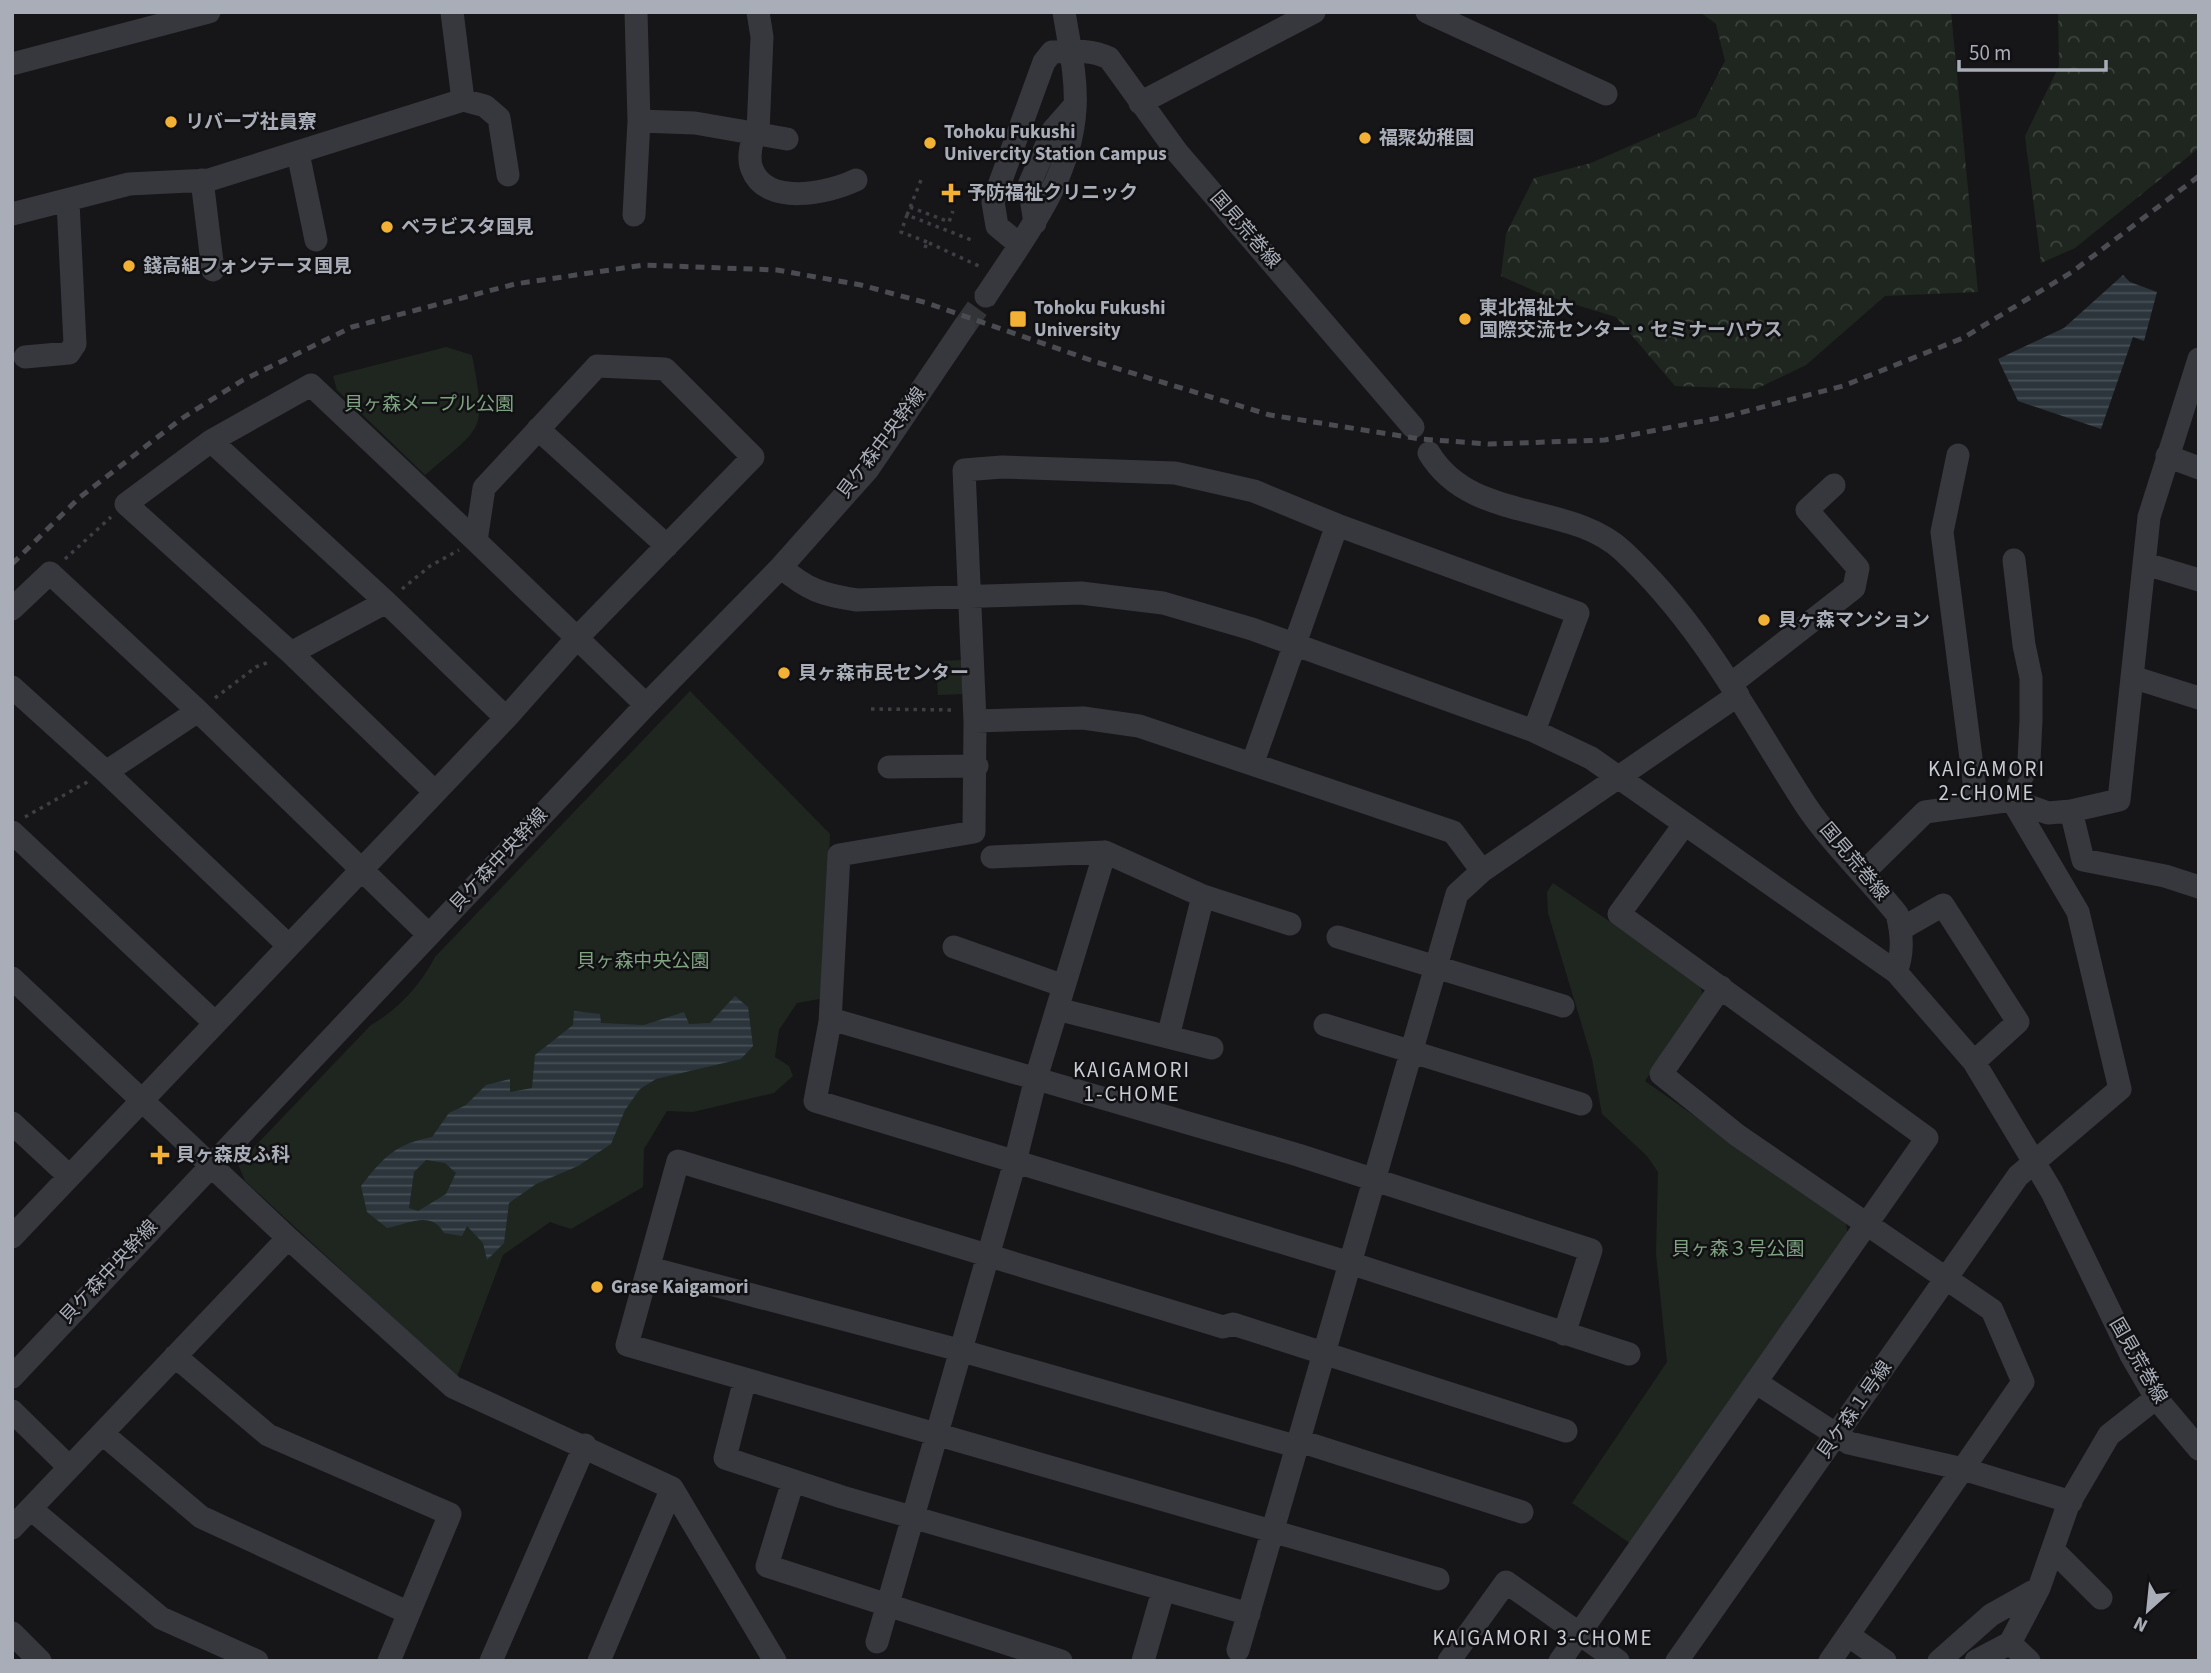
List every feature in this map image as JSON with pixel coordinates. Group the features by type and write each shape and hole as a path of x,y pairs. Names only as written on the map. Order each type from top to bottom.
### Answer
{"street":[{"path":"12,64 209,12"},
{"path":"452,12 463,100"},
{"path":"634,215 639,121 636,12"},
{"path":"758,12 762,37 756,132 749,154 752,169 764,185 778,191 830,190 856,180"},
{"path":"986,296 1035,223 1052,192 1070,138 1075,105 1071,52 1064,12"},
{"path":"1140,103 1314,12"},
{"path":"1427,12 1606,94"},
{"name":"国見荒巻線","path":"1071,52 1091,51 1109,58 1177,152 1413,427"},
{"path":"1020,245 997,226 985,198 1047,57 1052,52 1071,52"},
{"path":"12,215 129,184 202,180 298,153 463,100 485,106 499,118 508,175"},
{"path":"639,121 695,123 787,139"},
{"path":"298,153 316,240"},
{"path":"202,180 213,270"},
{"path":"25,357 69,352 75,344 68,202"},
{"name":"貝ケ森中央幹線","path":"12,1377 646,705 781,567 868,469 964,327"},
{"path":"1864,872 1925,812 2012,800 2048,813 2071,811 2119,800 2149,517 2199,359"},
{"path":"12,1237 506,718 577,638 753,457 665,369 597,366 484,488 476,541"},
{"path":"435,792 290,653 126,504 211,441 311,385 646,705"},
{"path":"538,429 667,546"},
{"path":"211,441 386,602 506,718"},
{"name":"国見荒巻線","path":"1429,453 1439,469 1465,488 1515,511 1580,524 1621,549 1686,618 1807,807 1897,914 1901,929"},
{"path":"1958,455 1942,532 1977,805"},
{"path":"2167,456 2199,468"},
{"path":"1534,731 1578,613 1337,525 1254,491 1175,473 1002,467 964,470 977,766 975,832 839,855 831,1019 815,1101 1350,1263 1629,1354"},
{"path":"1238,1650 1457,894 1482,871 1618,777 1734,690 1854,588 1858,568 1807,510 1834,485"},
{"path":"1253,762 1337,525"},
{"path":"2012,560 2031,678 2031,720 2029,761 2012,800"},
{"path":"2146,564 2199,580"},
{"name":"国見荒巻線","path":"781,567 802,585 827,596 857,600 1048,593 1119,595 1208,615 1534,731 1591,758 1896,972 1974,1062 2034,1161 2131,1355 2156,1398 2199,1449"},
{"path":"12,609 50,573 198,710 429,935"},
{"path":"290,653 386,602"},
{"path":"2132,677 2199,698"},
{"path":"12,687 106,772 289,946"},
{"path":"106,772 198,710"},
{"path":"975,715 1083,718 1139,726 1253,762 1453,832 1482,871"},
{"path":"889,767 977,766"},
{"name":"貝ケ森１号線","path":"1677,1661 2018,1176 2120,1089 2078,912 2012,800"},
{"path":"2071,811 2083,860 2165,876 2199,887"},
{"path":"18,825 215,1023"},
{"path":"1560,1661 1927,1138 1619,914 1684,825"},
{"path":"992,857 1105,852 1203,896 1290,924"},
{"path":"877,1642 1015,1162 1036,1078 1105,852"},
{"path":"1168,1037 1203,896"},
{"path":"1896,972 1901,959 1901,929 1943,905 2018,1022 1974,1062"},
{"path":"1338,937 1563,1006"},
{"path":"954,947 1064,986"},
{"path":"12,978 143,1098 288,1238 453,1387 585,1445 672,1488 775,1661"},
{"path":"1721,987 1661,1074 1737,1135 1992,1310 2023,1382 1830,1661"},
{"path":"1057,1009 1212,1048"},
{"path":"831,1019 1375,1179 1591,1250 1564,1334"},
{"path":"1325,1025 1581,1104"},
{"path":"12,1123 69,1176"},
{"path":"1438,1578 626,1345 650,1268 678,1161 1223,1327 1233,1324 1566,1431"},
{"path":"12,1528 68,1466 103,1434 288,1238"},
{"path":"650,1268 959,1350 1295,1446 1306,1443 1522,1512"},
{"path":"175,1356 268,1434 450,1514 389,1661"},
{"path":"745,1379 725,1458 911,1517 1249,1614"},
{"path":"1757,1383 1849,1443 1963,1469 2071,1502"},
{"path":"1976,1661 2010,1643 2039,1588 2071,1502 2109,1435 2156,1398"},
{"path":"12,1411 68,1466"},
{"path":"103,1434 201,1517 409,1613"},
{"path":"491,1661 585,1445"},
{"path":"793,1480 767,1566 1061,1661"},
{"path":"599,1661 672,1488"},
{"path":"31,1509 161,1618 257,1661"},
{"path":"2053,1550 2101,1598"},
{"path":"1449,1661 1506,1582 1618,1661"},
{"path":"1938,1661 1992,1615 2039,1588"},
{"path":"1143,1661 1163,1591"},
{"path":"12,1633 40,1661"},
{"path":"1848,1635 1885,1661"},
{"path":"2010,1643 2029,1661"}],"path":[{"path":"921,180 901,232 986,269"},
{"path":"910,207 949,222"},
{"path":"946,230 954,211"},
{"path":"907,215 974,241"},
{"path":"50,573 126,504"},
{"path":"386,602 430,566 476,541"},
{"path":"198,710 256,667 290,653"},
{"path":"871,709 975,715"},
{"path":"18,825 106,772"}],"green space":[{"path":"1700,12 1951,12 1978,292 1885,296 1806,365 1756,389 1675,386 1616,317 1544,295 1501,276 1506,234 1534,178 1591,163 1696,117 1725,61 1716,24"},
{"path":"2058,12 2199,12 2199,148 2075,248 2041,263 2025,136 2059,66"},
{"name":"貝ヶ森メープル公園","path":"446,347 472,355 479,415 469,436 425,475 337,390 333,376"},
{"path":"963,660 965,694 938,695 936,661"},
{"name":"貝ヶ森中央公園","path":"690,691 830,834 825,998 797,1003 779,1030 775,1057 789,1066 793,1076 774,1093 693,1112 667,1111 644,1149 643,1187 571,1229 550,1222 503,1255 457,1377 245,1181 238,1164 371,1025 408,996 435,957"},
{"name":"貝ヶ森３号公園","path":"1553,883 1699,982 1703,996 1645,1081 1846,1223 1848,1237 1631,1544 1572,1503 1667,1362 1656,1254 1658,1172 1647,1156 1602,1114 1592,1059 1548,913 1547,892"}],"shaded area":[{"path":"2123,275 2130,282 2157,292 2144,341 2133,337 2101,429 2018,401 1998,359 2064,328"},
{"path":"735,996 748,1007 753,1046 741,1059 656,1079 640,1089 625,1110 611,1144 578,1166 536,1184 509,1203 504,1243 487,1260 483,1243 467,1226 462,1236 444,1233 439,1226 426,1220 387,1228 367,1212 361,1186 391,1153 432,1137 449,1113 466,1105 486,1085 510,1079 510,1092 532,1088 535,1055 573,1025 574,1011 600,1014 601,1023 644,1025 684,1012 689,1024 710,1023","holes":["426,1160 445,1163 456,1173 446,1194 418,1211 409,1208 414,1172"]}],"tunnel":[{"path":"964,327 986,296"}],"railway":[{"path":"12,564 79,498 181,419 243,380 352,327 515,284 644,265 777,270 861,285 927,303 1096,362 1270,415 1420,439 1489,444 1605,440 1724,417 1843,386 1963,338 2072,272 2199,176"}],"place":[{"name":"リバーブ社員寮","path":"171,122"},
{"name":"福聚幼稚園","path":"1365,138"},
{"name":"Tohoku Fukushi Univercity Station Campus","path":"930,143"},
{"name":"予防福祉クリニック","path":"951,193"},
{"name":"ベラビスタ国見","path":"387,227"},
{"name":"錢高組フォンテーヌ国見","path":"129,266"},
{"name":"Tohoku Fukushi University","path":"1018,319"},
{"name":"東北福祉大 国際交流センター・セミナーハウス","path":"1465,319"},
{"name":"貝ヶ森マンション","path":"1764,620"},
{"name":"貝ヶ森市民センター","path":"784,673"},
{"name":"貝ヶ森皮ふ科","path":"160,1155"},
{"name":"Grase Kaigamori","path":"597,1287"}],"district":[{"name":"KAIGAMORI 2-CHOME","path":"1987,781"},
{"name":"KAIGAMORI 1-CHOME","path":"1132,1082"},
{"name":"KAIGAMORI 3-CHOME","path":"1543,1638"}]}
